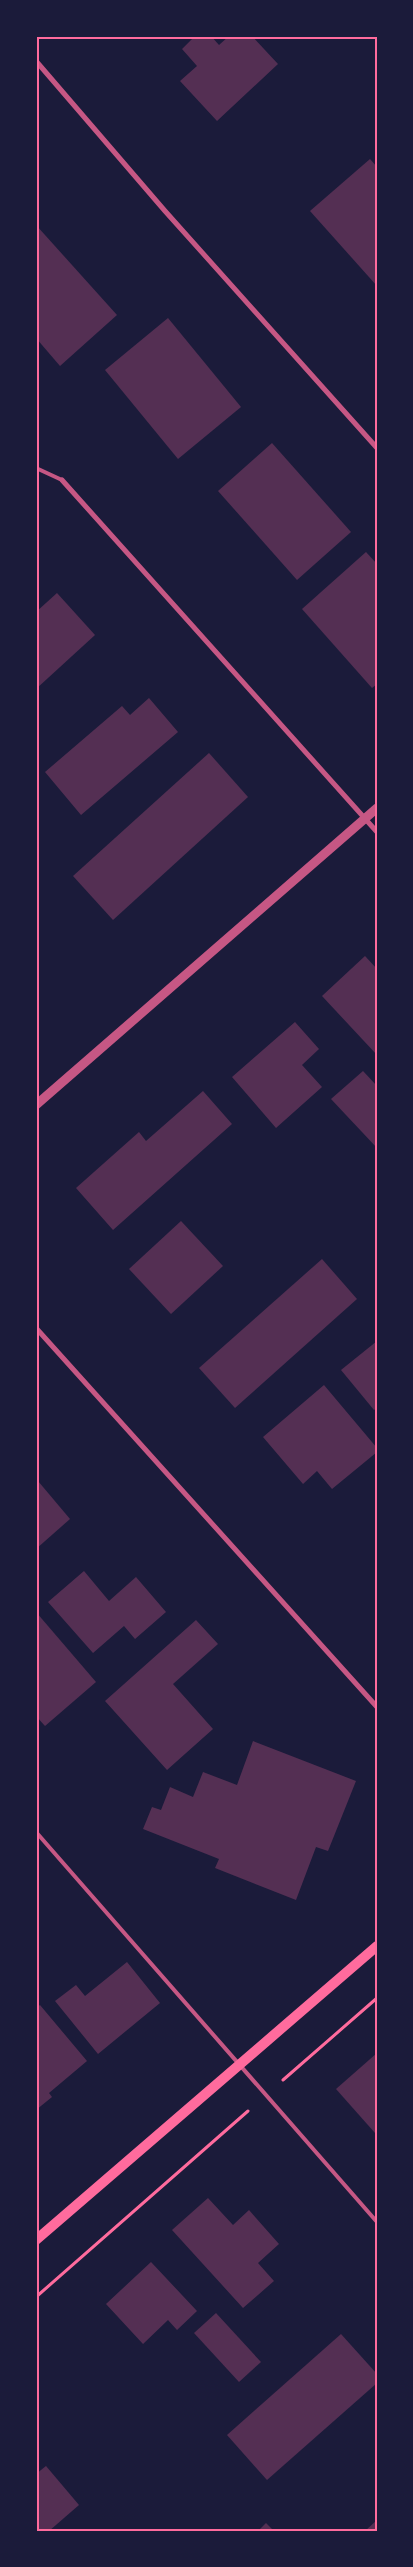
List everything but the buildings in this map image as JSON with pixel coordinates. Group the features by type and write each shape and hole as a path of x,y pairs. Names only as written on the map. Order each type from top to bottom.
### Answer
{"main road":[{"path":"36,2240 377,1946"}],"street":[{"path":"36,61 165,211 377,448"},
{"path":"62,480 377,832"},
{"path":"36,1106 377,808"},
{"path":"36,1328 377,1707"}],"lane":[{"path":"36,468 62,480"},
{"path":"36,1832 377,2222"}],"path":[{"path":"36,2297 377,1998"}]}
